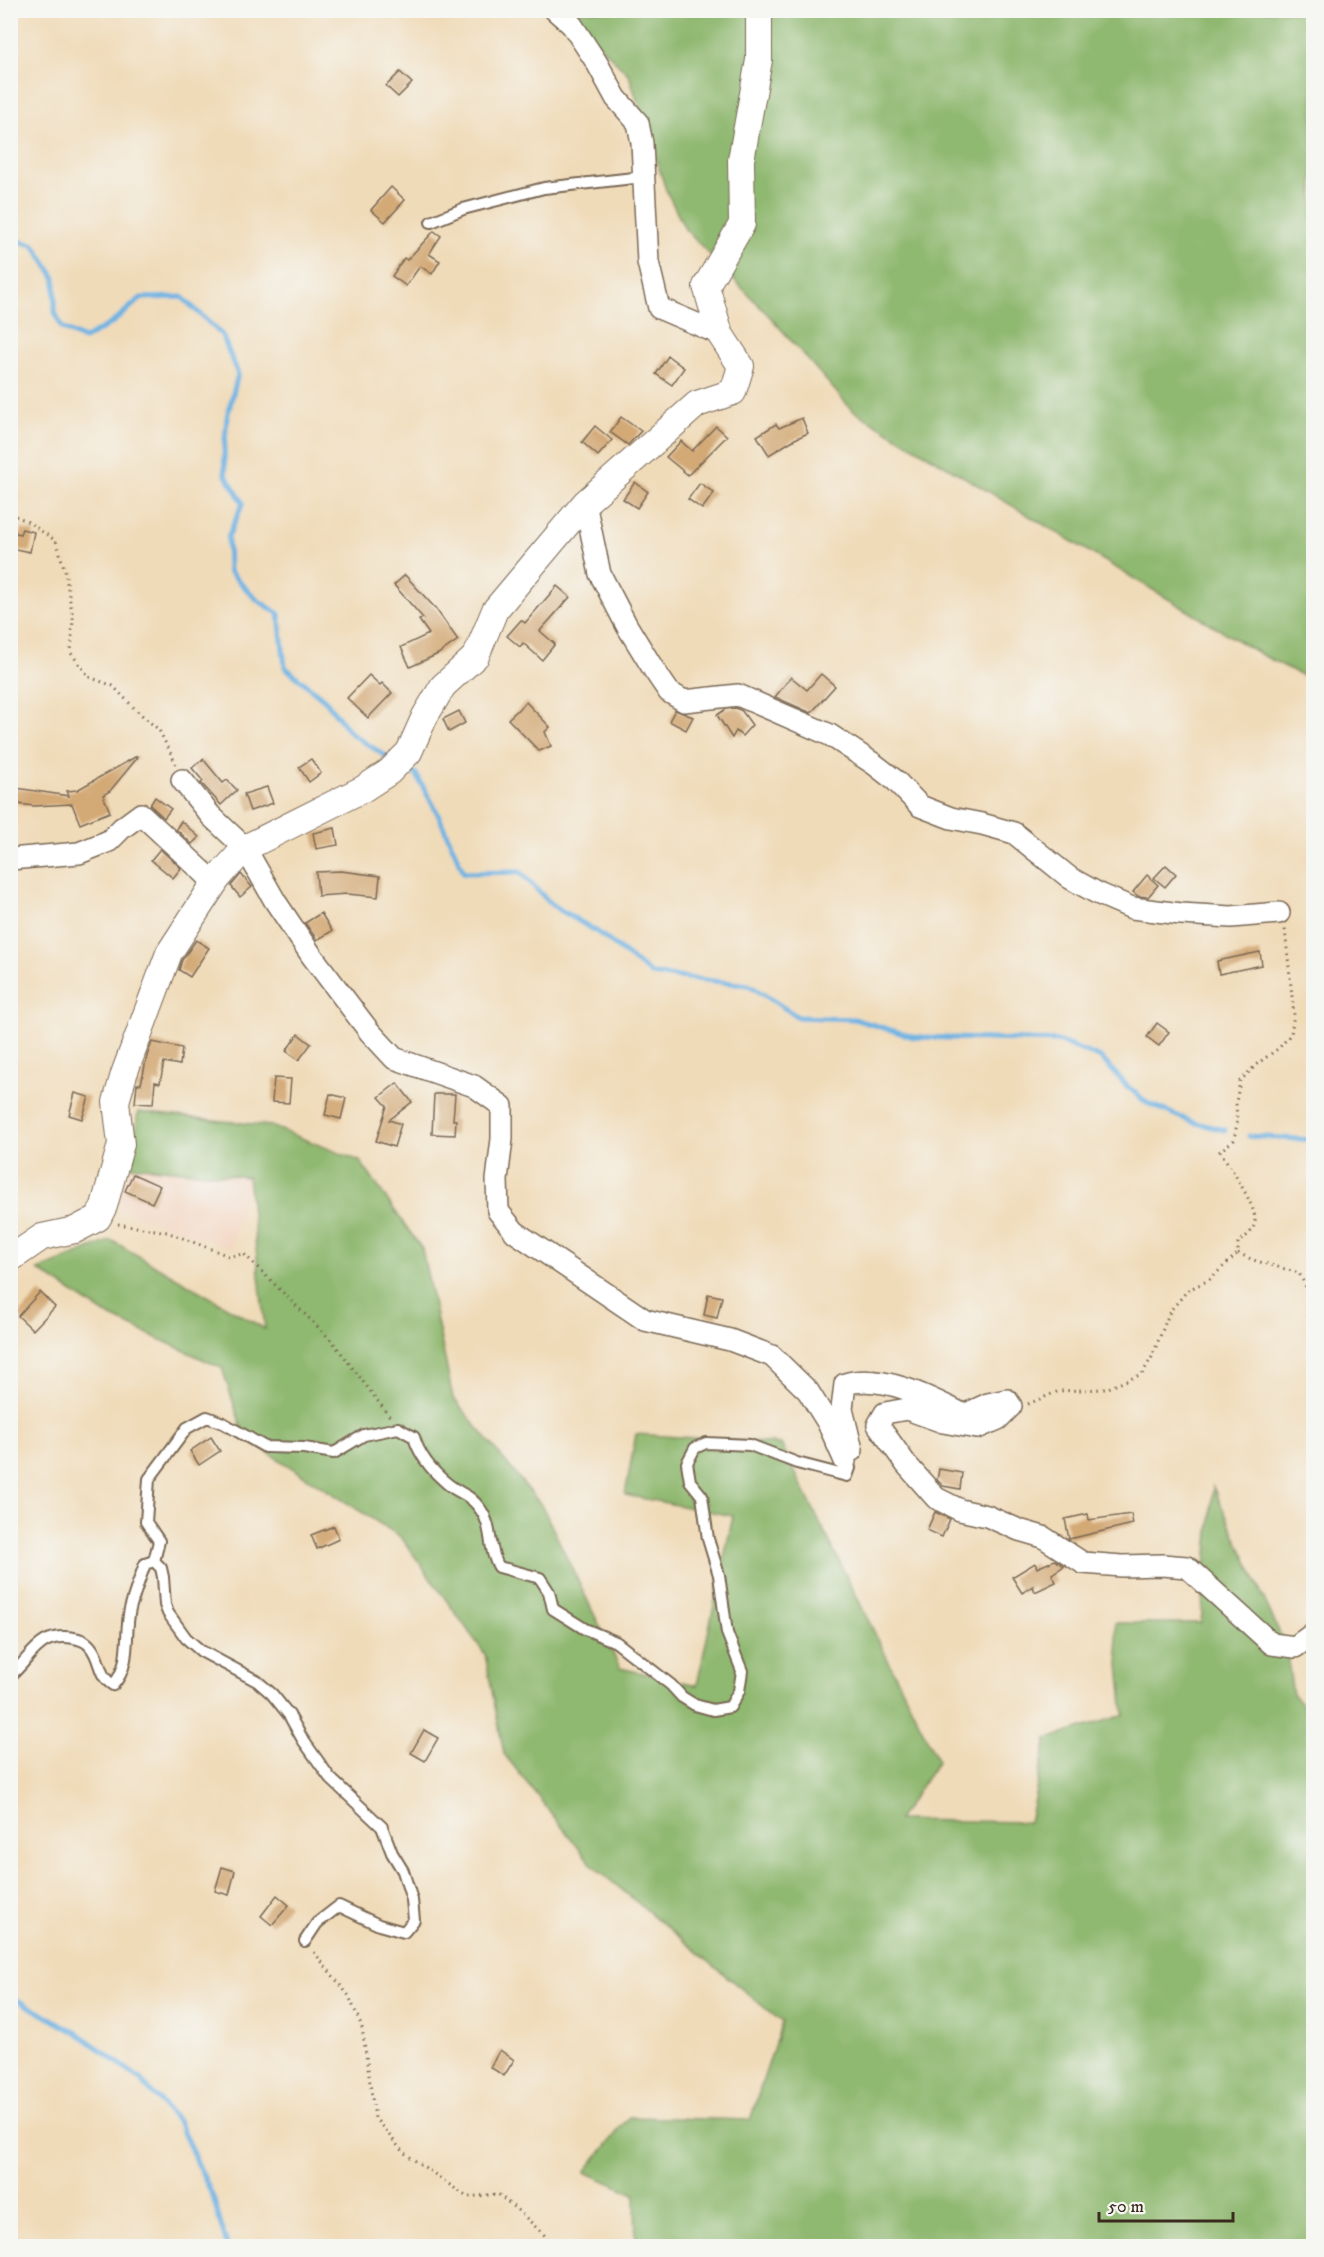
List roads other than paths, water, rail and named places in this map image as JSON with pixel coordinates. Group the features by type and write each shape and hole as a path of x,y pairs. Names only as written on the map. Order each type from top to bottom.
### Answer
{"street":[{"path":"555,10 572,25 616,98 638,123 642,143 648,262 659,308 720,334"},
{"path":"10,1259 42,1237 75,1230 98,1218 104,1206 122,1144 116,1102 124,1074 169,953 215,883 245,848 363,789 389,772 409,752 425,716 443,686 476,656 495,610 585,503 697,404 733,392 741,366 720,334 706,286 742,224 741,160 759,60 759,10"},
{"path":"585,503 600,574 627,626 654,670 669,692 684,701 738,696 830,735 896,781 920,806 951,818 1014,833 1070,878 1096,893 1132,908 1232,917 1279,913"},
{"path":"182,780 211,816 245,848 275,901 312,956 369,1031 394,1058 474,1086 502,1106 502,1139 497,1180 498,1210 515,1232 645,1320 730,1340 772,1356 808,1391 828,1423 845,1461"},
{"path":"10,859 79,853 109,841 141,814 215,883"},
{"path":"845,1461 852,1450 842,1409 845,1384 877,1383 907,1389 964,1415 988,1404 1007,1400 1011,1406 998,1419 977,1428 943,1422 907,1409 885,1413 878,1425 906,1464 936,1498 960,1510 987,1516 1043,1537 1083,1563 1122,1566 1162,1564 1187,1567 1272,1644 1295,1647 1314,1634"}],"lane":[{"path":"430,222 463,209 544,188 643,177"},
{"path":"154,1561 159,1541 146,1522 149,1479 187,1428 207,1417 223,1423 265,1447 304,1448 333,1453 364,1435 398,1428 414,1437 418,1452 449,1485 471,1497 483,1513 493,1541 494,1559 499,1567 540,1578 549,1592 553,1609 585,1629 616,1642 671,1685 681,1697 695,1706 713,1710 730,1707 739,1691 742,1671 727,1633 719,1575 708,1539 702,1496 690,1481 687,1463 695,1448 706,1443 750,1444 797,1463 847,1476 850,1468 845,1461"},
{"path":"10,1676 38,1645 47,1640 66,1637 84,1640 91,1647 105,1680 113,1685 120,1678 123,1668 130,1610 142,1573 145,1564 154,1561"},
{"path":"154,1561 161,1568 165,1605 173,1623 193,1645 257,1681 278,1700 330,1778 382,1827 392,1853 403,1871 412,1900 414,1920 404,1932 379,1925 339,1906 317,1923 305,1941"}],"waterway":[{"path":"10,239 34,245 55,278 55,312 62,328 84,339 112,323 141,298 182,297 222,335 238,374 227,417 224,451 225,474 243,503 228,537 229,571 256,599 279,614 285,667 326,701 350,733 392,760"},
{"path":"403,766 416,774 438,814 464,873 520,872 552,905 599,933 651,974 749,985 798,1017 854,1019 914,1037 1058,1041 1101,1058 1127,1086 1147,1103 1192,1122 1225,1130"},
{"path":"1249,1136 1314,1140"},
{"path":"10,1996 79,2034 139,2078 179,2123 213,2197 227,2246"}]}
